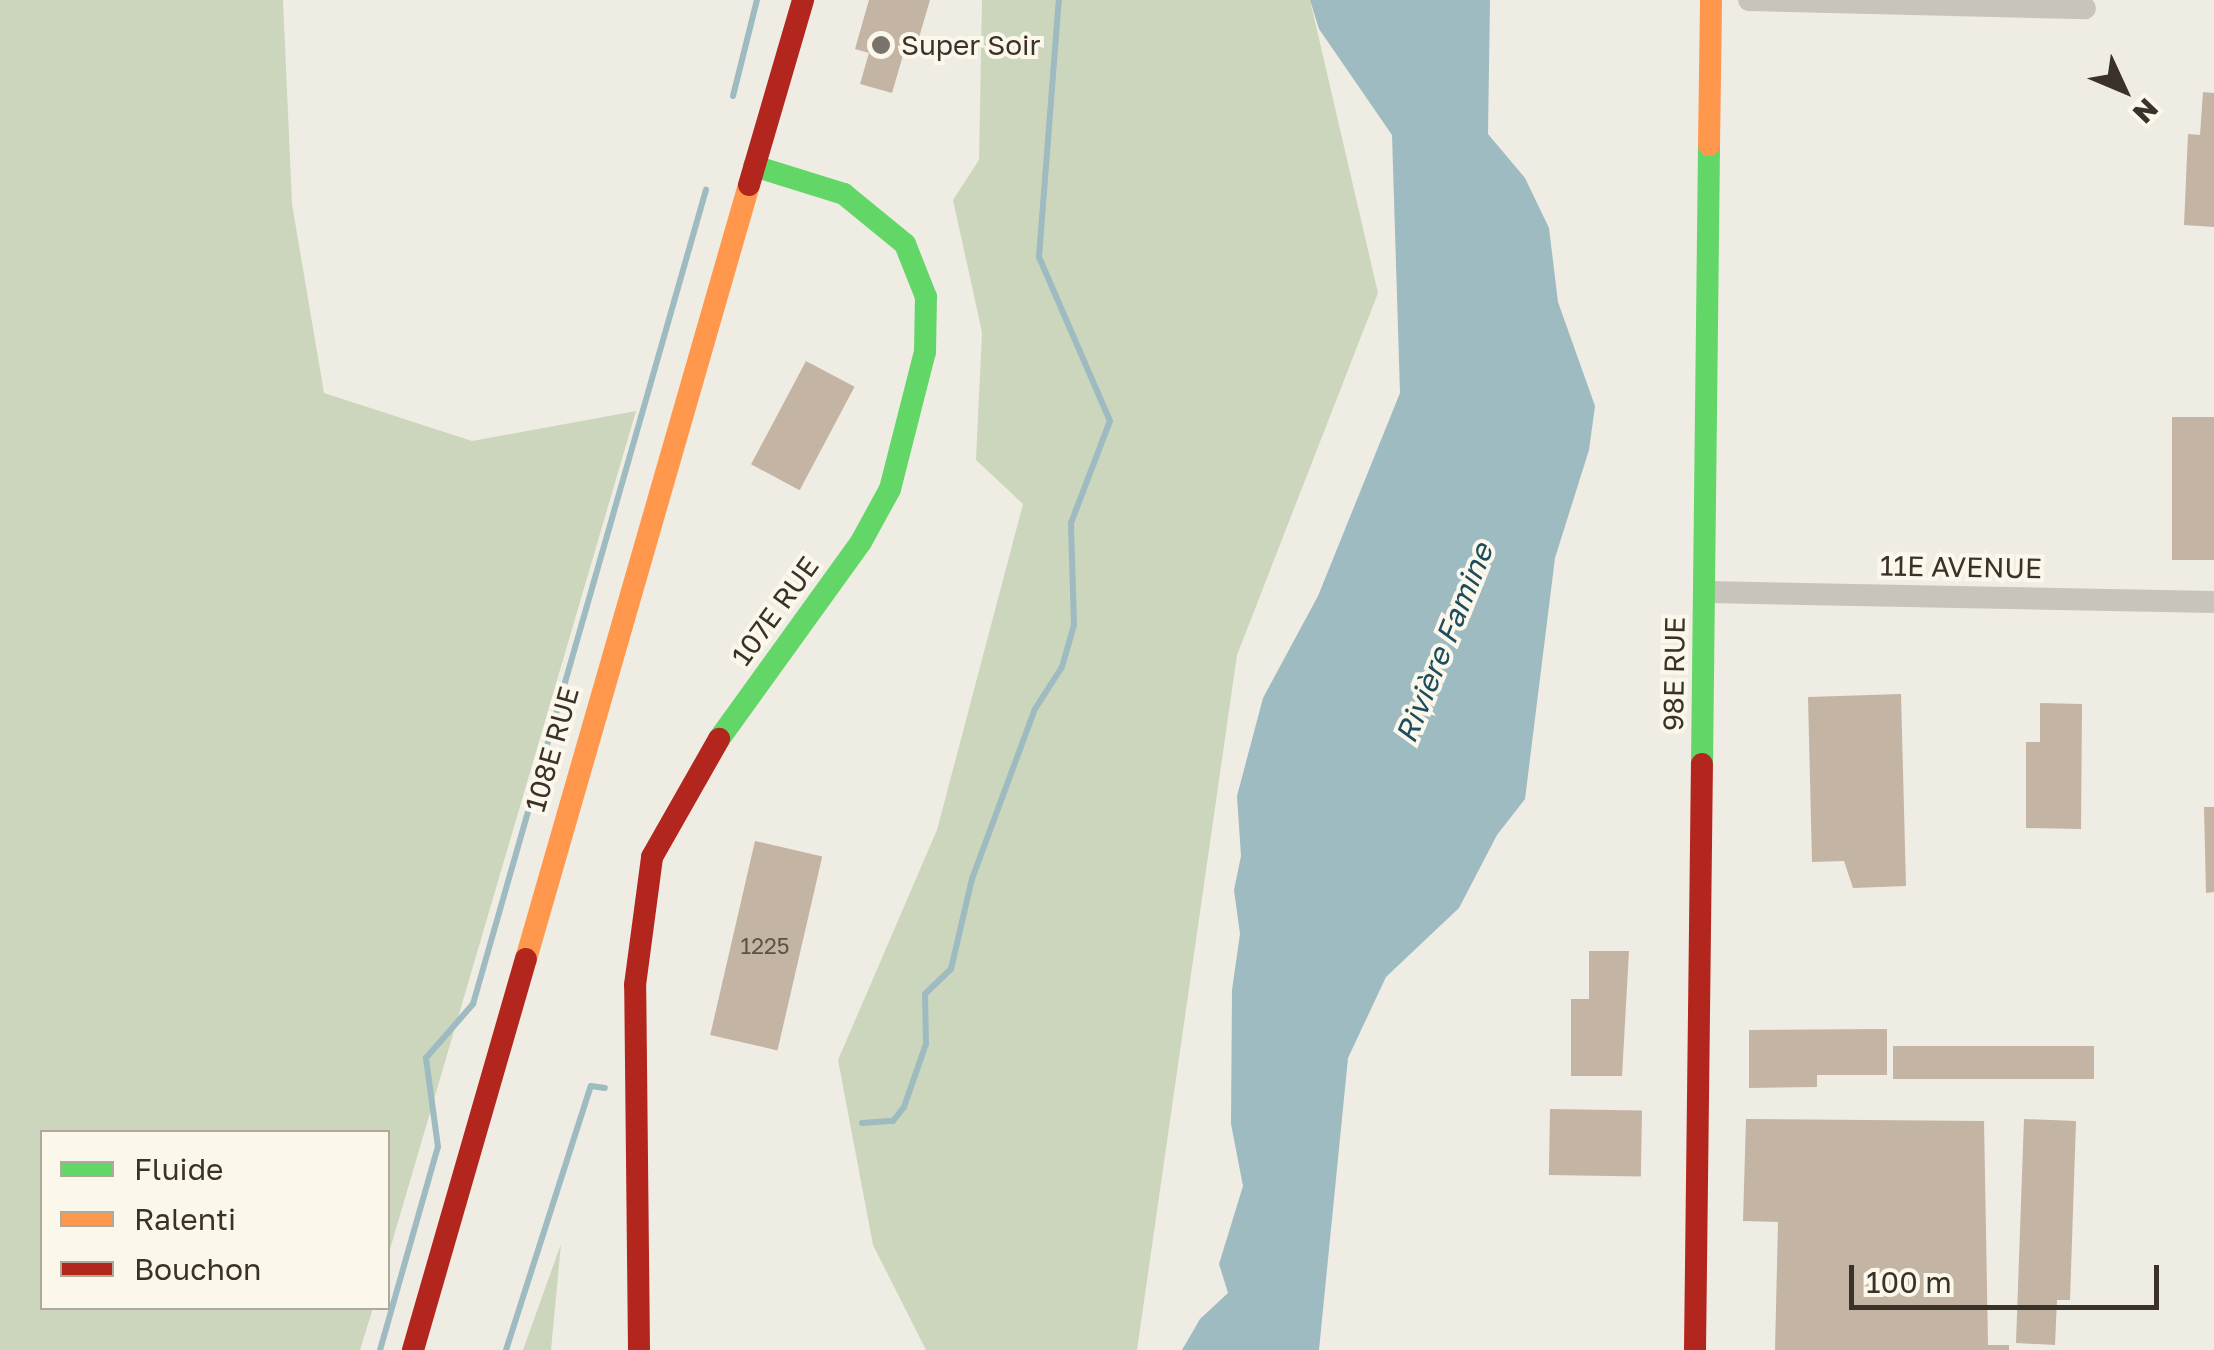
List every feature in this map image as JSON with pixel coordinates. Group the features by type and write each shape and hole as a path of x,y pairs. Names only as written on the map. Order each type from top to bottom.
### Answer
{"street":[{"path":"754,166 803,0"},
{"name":"98E RUE","path":"1695,1350 1711,0"},
{"path":"1749,0 2086,8"},
{"name":"108E RUE","path":"414,1350 754,166"},
{"name":"107E RUE","path":"640,1350 635,985 652,856 702,764 868,529 890,489 925,352 926,297 905,244 844,194 754,166"},
{"name":"11E AVENUE","path":"1706,592 2214,602"}],"green space":[{"path":"0,0 283,0 292,204 324,393 472,441 636,411 390,1249 390,1130 40,1130 40,1310 372,1310 360,1350 0,1350"},
{"path":"982,0 1310,0 1378,293 1237,655 1137,1350 926,1350 873,1245 838,1060 937,830 1023,504 976,460 982,332 953,200 979,160"},
{"path":"561,1244 551,1350 523,1350"}],"water":[{"name":"Rivière Famine","path":"1310,0 1490,0 1488,134 1525,178 1549,228 1558,302 1595,406 1589,450 1555,558 1525,799 1497,835 1459,908 1386,977 1348,1058 1319,1350 1182,1350 1200,1319 1228,1293 1219,1264 1243,1186 1231,1124 1232,990 1240,934 1234,890 1241,856 1237,796 1263,698 1318,596 1400,393 1392,135 1319,29"}],"building":[{"name":"Super Soir","path":"869,0 930,0 918,41 908,38 892,93 860,84 869,53 855,49"},
{"path":"2203,92 2214,93 2214,227 2184,225 2188,134 2200,135"},
{"path":"806,361 855,387 800,490 751,464"},
{"path":"2172,417 2214,417 2214,560 2172,560"},
{"path":"1901,694 1906,886 1853,888 1844,861 1812,862 1808,697"},
{"path":"2040,703 2082,704 2081,829 2026,828 2026,742 2040,742"},
{"path":"2204,807 2214,807 2214,892 2206,893"},
{"path":"755,841 822,857 777,1050 710,1035"},
{"path":"1589,951 1629,951 1622,1076 1571,1076 1571,999 1589,999"},
{"path":"1887,1029 1887,1075 1817,1075 1817,1087 1749,1088 1749,1030"},
{"path":"1893,1046 2094,1046 2094,1079 1893,1079"},
{"path":"1550,1109 1642,1111 1641,1177 1549,1175"},
{"path":"1746,1119 1984,1121 1988,1345 2009,1345 2009,1350 1775,1350 1778,1222 1743,1221"},
{"path":"2024,1119 2076,1121 2070,1300 2057,1300 2055,1345 2016,1343"}],"waterway":[{"path":"733,96 757,0"},
{"path":"862,1123 893,1121 904,1107 926,1044 925,994 951,969 972,879 1035,709 1062,667 1074,625 1071,523 1110,421 1039,257 1059,0"},
{"path":"380,1350 438,1147 426,1058 473,1004 706,190"},
{"path":"506,1350 591,1086 605,1088"}],"traffic: fast":[{"path":"1702,764 1709,145"},
{"path":"719,739 861,542 890,489 925,352 926,297 905,244 844,194 754,166"}],"traffic: slow":[{"path":"1709,145 1711,0"},
{"path":"526,959 749,185"}],"traffic: jam":[{"path":"749,185 803,0"},
{"path":"639,1350 635,985 652,857 719,739"},
{"path":"1695,1350 1702,764"},
{"path":"413,1350 526,959"}],"place":[{"name":"Super Soir","path":"881,45"}]}
